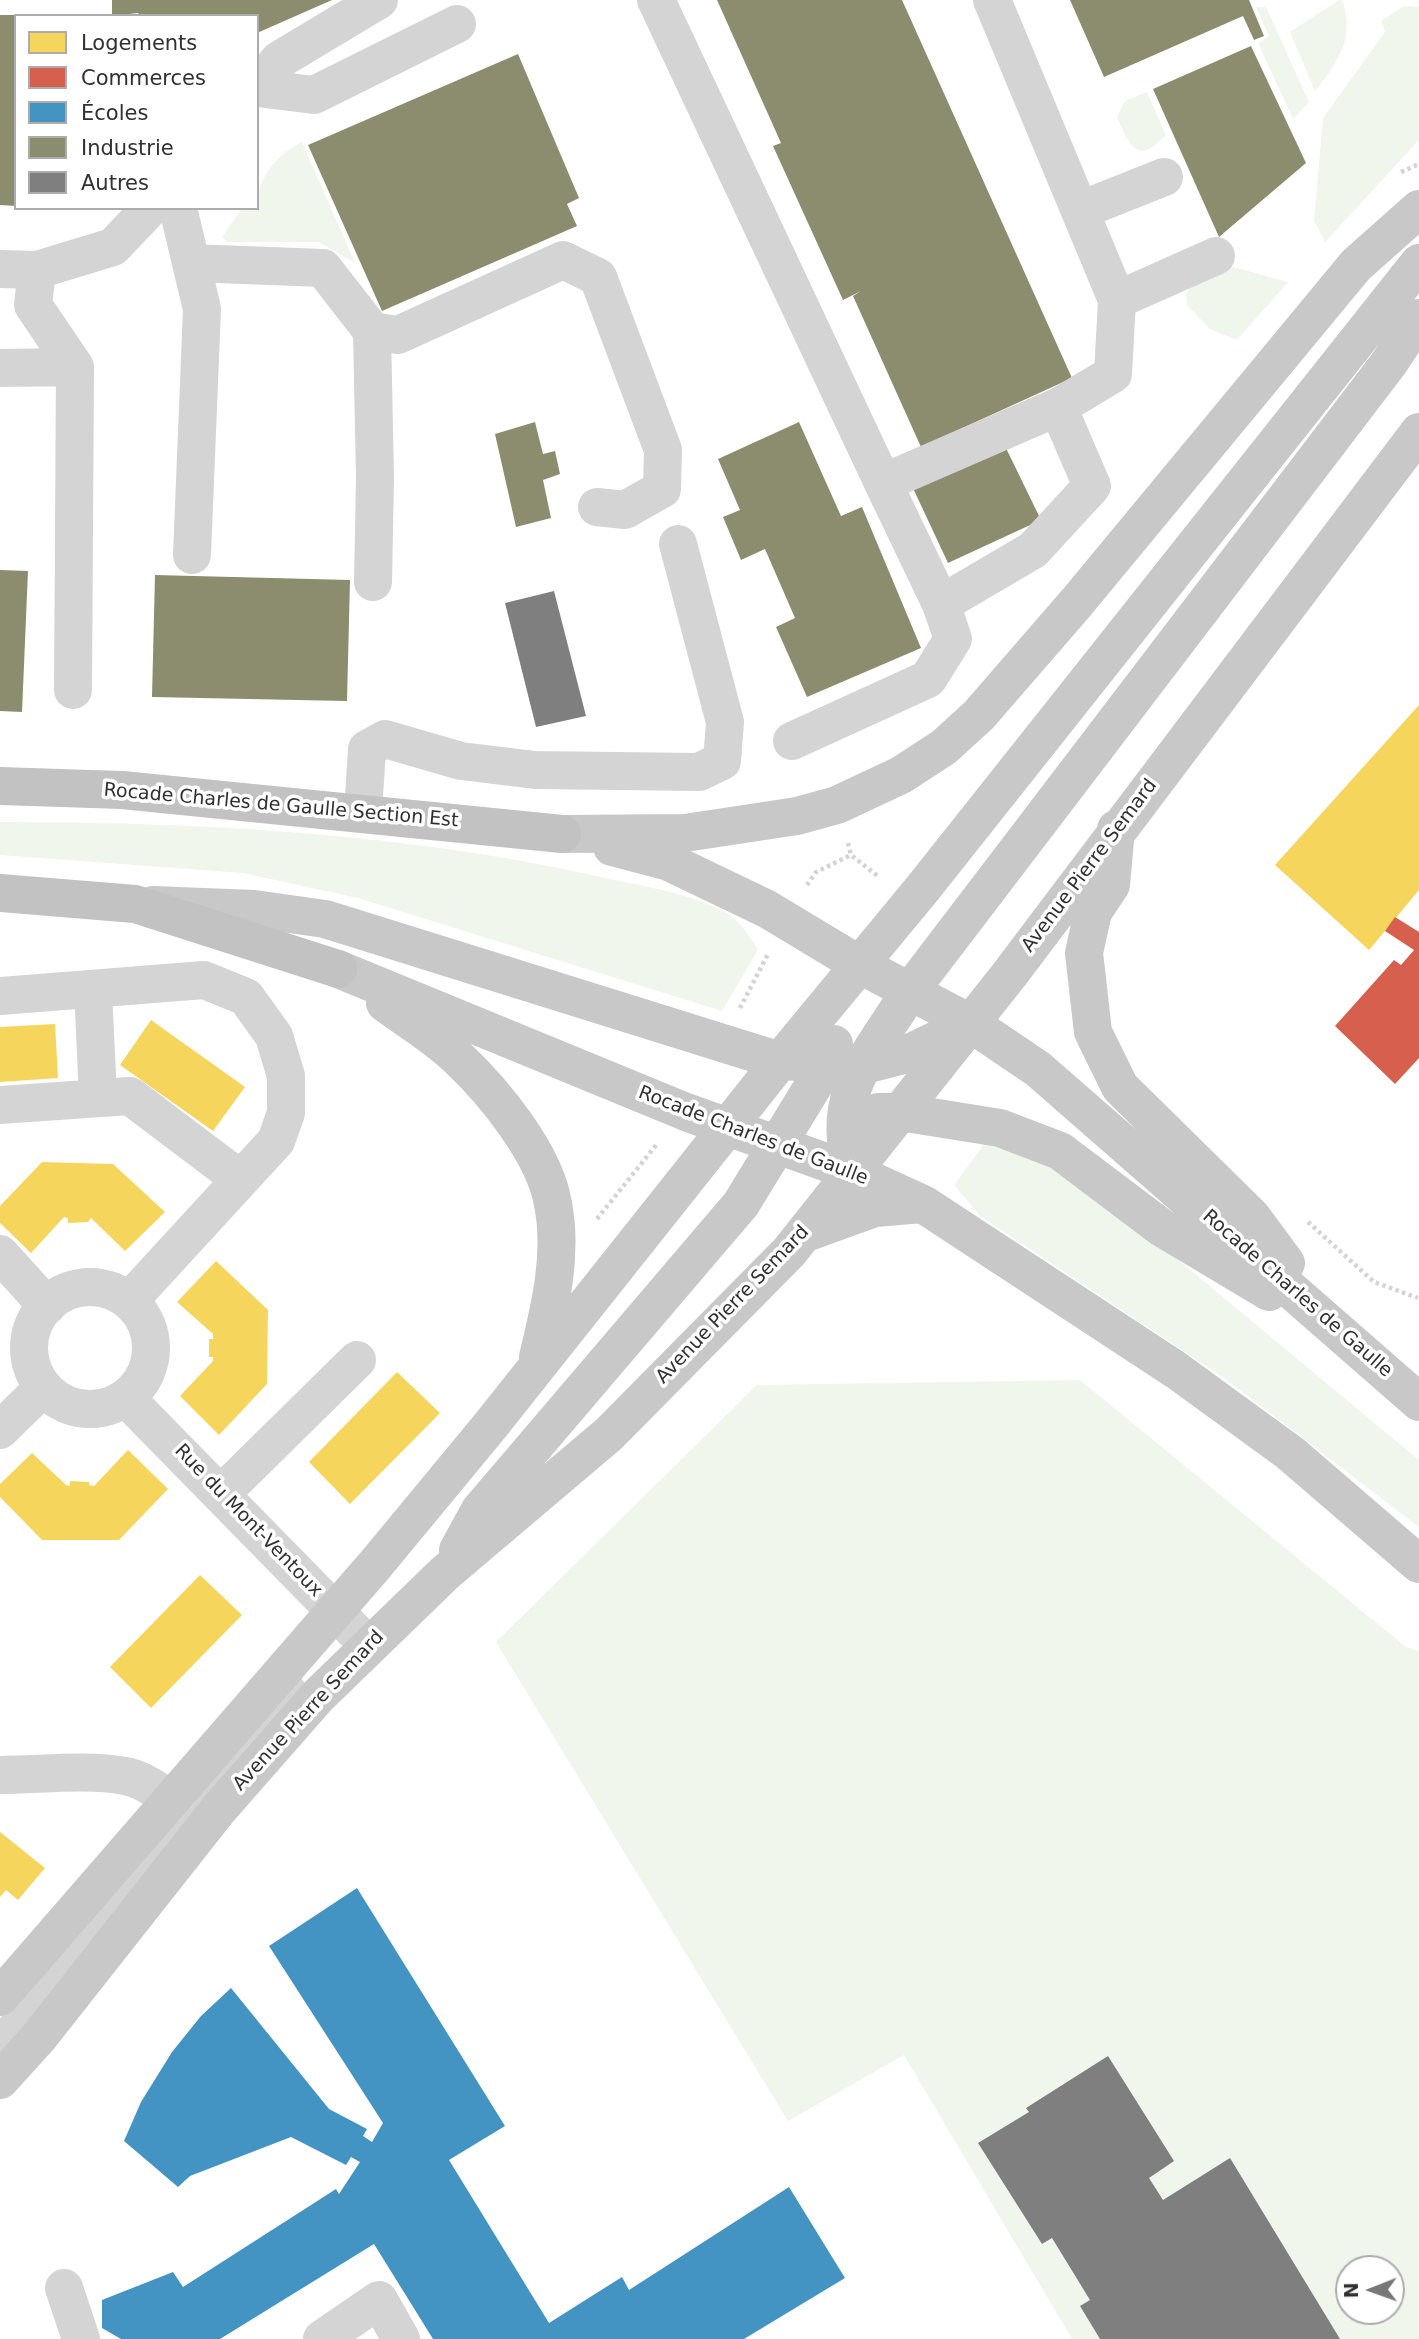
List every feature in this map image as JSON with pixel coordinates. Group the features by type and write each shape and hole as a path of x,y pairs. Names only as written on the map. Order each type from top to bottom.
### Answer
{"highway":[{"name":"Rocade Charles de Gaulle Section Est","path":"0,786 122,790 562,834"},
{"name":"Rocade Charles de Gaulle","path":"0,893 135,904 338,969"}],"main road":[{"path":"562,834 685,833 797,816 836,805 901,775 944,747 979,715 1077,602 1356,265 1419,209"},
{"name":"Avenue Pierre Semard","path":"0,1997 194,1807 318,1696 350,1626 490,1426 1419,263"},
{"path":"853,1172 844,1132 844,1112 850,1092 910,991 1389,363 1419,318"},
{"name":"Avenue Pierre Semard","path":"350,1626 445,1573 609,1434 804,1234 970,1023 1419,432"},
{"path":"1116,829 1111,885 1093,912 1084,953 1093,1032 1120,1087 1252,1217 1337,1332"},
{"name":"Rocade Charles de Gaulle","path":"562,834 669,862 767,909 860,965 970,1023 1038,1069 1419,1402"},
{"path":"135,904 254,909 325,919 780,1061 864,1065 935,1044 970,1023"},
{"path":"445,1573 480,1510 727,1222 787,1131 826,1065 832,1054 836,1027 835,996 825,965 808,934"},
{"path":"338,969 458,1057 513,1122 539,1161 553,1201 556,1240 552,1302 535,1369"},
{"name":"Rocade Charles de Gaulle","path":"338,969 726,1128 787,1131 853,1172 923,1204 1176,1370 1290,1454 1419,1564"},
{"path":"787,1131 844,1112 901,1112 1000,1128 1060,1151 1162,1228 1337,1332"},
{"path":"804,1234 874,1208 923,1204"},
{"name":"Avenue Pierre Semard","path":"0,2080 39,2037 194,1807"}],"street":[{"path":"259,85 279,60 379,0"},
{"path":"656,0 942,604 953,639 928,679 792,741"},
{"path":"883,483 1058,407 1112,374 1117,300 992,0"},
{"path":"259,88 314,95 457,23"},
{"path":"1081,210 1164,177"},
{"path":"73,690 75,367 33,305 18,270 113,247 148,210"},
{"path":"178,210 202,309 192,555"},
{"path":"1117,300 1216,256"},
{"path":"372,331 398,335 563,260 598,276 663,450 662,489 625,510 597,507"},
{"path":"191,263 323,268 372,331 375,478 373,582"},
{"path":"0,368 75,367"},
{"path":"942,604 1033,550 1092,486 1058,407"},
{"path":"362,812 368,749 386,739 461,761 535,770 699,772 722,761 725,722 678,544"},
{"path":"0,996 204,980 246,997 274,1036 286,1076 286,1113 276,1141 129,1301"},
{"path":"93,989 98,1098"},
{"path":"0,1105 130,1096 240,1179"},
{"path":"0,1254 47,1306"},
{"path":"93,1287 112,1291 129,1301 142,1315 149,1332 151,1350 148,1368 139,1385 126,1398 110,1406 91,1409 73,1407 57,1400 43,1388 33,1370 29,1350 32,1330 47,1306 72,1289 93,1287"},
{"path":"222,1493 357,1360"},
{"path":"0,1430 43,1388"},
{"name":"Rue du Mont-Ventoux","path":"126,1398 350,1626"},
{"path":"0,1775 123,1776 148,1784 194,1807"},
{"name":"Avenue Pierre Semard","path":"0,2049 194,1807"},
{"path":"64,2288 81,2339"},
{"path":"322,2339 379,2300 401,2339"}],"path":[{"path":"846,836 851,855 879,877"},
{"path":"735,1017 765,958"},
{"path":"588,1222 596,1221 664,1135"}],"shaded area":[{"path":"1342,0 1346,13 1345,38 1337,60 1315,91 1290,32"},
{"path":"1404,6 1419,7 1419,140 1325,242 1314,221 1323,118 1385,32 1381,21"},
{"path":"1256,7 1266,7 1309,102 1293,119 1258,43 1269,36"},
{"path":"1147,92 1166,135 1156,144 1141,151 1131,144 1117,117 1125,101"},
{"path":"302,142 355,263 319,242 227,242 222,237 241,210 259,210 259,192 264,177 276,161"},
{"path":"1226,265 1288,282 1237,340 1210,329 1187,305 1186,294 1198,275"},
{"path":"0,822 151,824 302,833 377,840 527,862 663,890 709,904 739,923 758,950 722,1011 358,898 243,873 0,855"},
{"path":"987,1140 1033,1154 1088,1185 1419,1460 1419,1527 1224,1378 980,1216 954,1185"},
{"path":"1080,1380 1406,1647 1419,1651 1419,2339 1072,2339 904,2055 788,2121 496,1642 757,1385"}],"building: Logements":[{"path":"1419,705 1419,890 1369,950 1275,865"},
{"path":"151,1020 245,1087 213,1131 120,1065"},
{"path":"55,1024 58,1078 0,1082 0,1027"},
{"path":"42,1162 113,1164 165,1212 125,1251 91,1218 88,1222 68,1223 68,1218 64,1217 31,1253 0,1223 0,1206"},
{"path":"216,1261 268,1310 267,1384 219,1435 180,1396 213,1361 213,1357 209,1357 209,1339 213,1339 213,1334 177,1302"},
{"path":"397,1372 440,1413 350,1504 309,1462"},
{"path":"128,1450 168,1489 119,1540 42,1540 0,1497 0,1484 32,1453 66,1485 70,1486 70,1481 89,1482 89,1485 94,1486"},
{"path":"200,1575 242,1615 151,1708 110,1667"},
{"path":"0,1832 45,1868 18,1900 6,1890 0,1897"}],"building: Commerces":[{"path":"1395,917 1419,932 1419,1058 1395,1084 1335,1026 1394,960 1401,965 1414,950 1385,931"}],"building: Écoles":[{"path":"357,1888 505,2126 449,2160 549,2323 622,2277 629,2290 789,2187 845,2278 744,2339 433,2339 374,2244 220,2339 121,2339 102,2328 102,2300 173,2272 183,2287 336,2189 339,2194 360,2162 351,2157 346,2165 291,2137 190,2176 178,2187 124,2141 141,2102 172,2052 201,2016 231,1988 329,2109 367,2129 363,2136 372,2142 383,2123 269,1946"}],"building: Industrie":[{"path":"112,0 332,0 259,32 259,14 112,14"},
{"path":"717,0 902,0 1072,378 921,447 853,296 861,291 843,300 773,146 781,143"},
{"path":"1070,0 1249,0 1264,36 1254,40 1243,16 1104,77"},
{"path":"0,15 14,15 14,206 0,205"},
{"path":"1251,46 1306,163 1219,237 1153,89"},
{"path":"518,54 579,198 567,204 577,226 382,311 308,145"},
{"path":"535,422 543,454 555,451 560,474 543,480 551,518 516,527 495,434"},
{"path":"799,422 841,516 862,507 921,648 807,697 776,627 795,618 765,549 741,560 723,517 740,510 718,459"},
{"path":"1004,444 1041,520 948,563 912,486"},
{"path":"0,570 28,571 22,712 0,711"},
{"path":"155,575 350,580 347,701 152,697"}],"building: Autres":[{"path":"554,591 586,716 536,727 505,603"},
{"path":"1108,2056 1174,2161 1149,2178 1163,2200 1230,2158 1340,2339 1100,2339 1080,2306 1090,2300 1052,2238 1042,2244 978,2143 1029,2112 1026,2108"}]}
